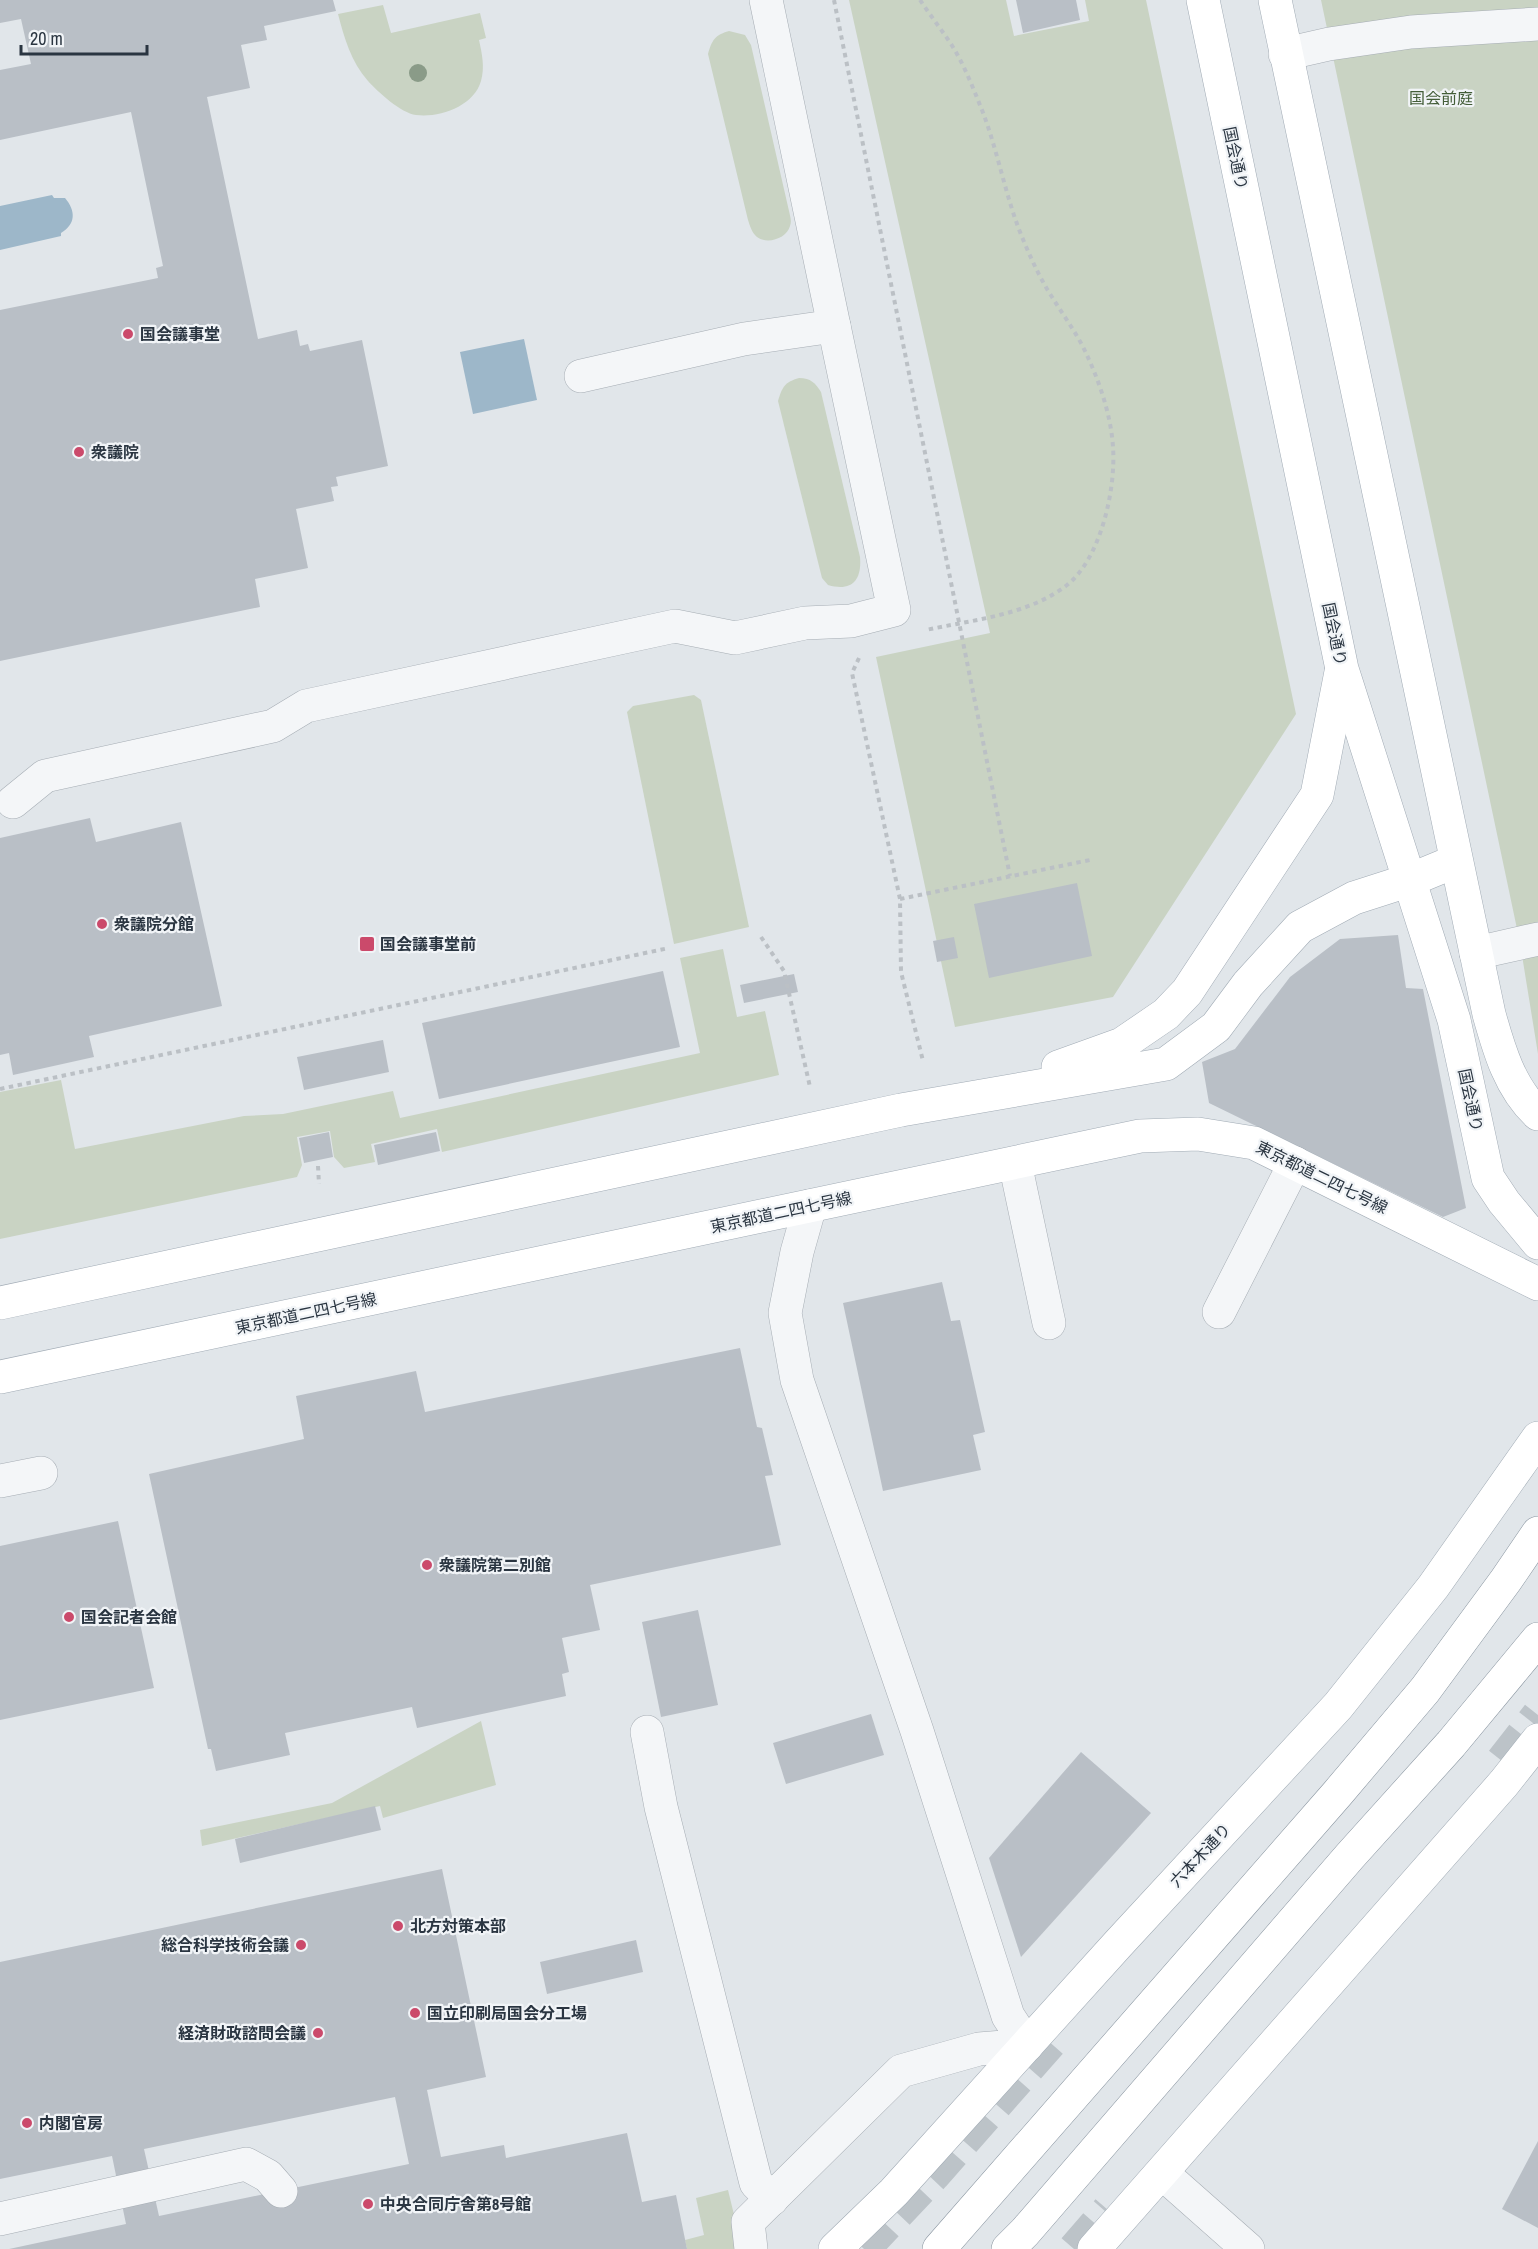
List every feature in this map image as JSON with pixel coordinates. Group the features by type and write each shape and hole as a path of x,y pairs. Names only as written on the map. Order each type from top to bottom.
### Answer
{"main road":[{"name":"国会通り","path":"1203,0 1342,669 1454,1020 1488,1178 1504,1202 1538,1243"},
{"path":"1275,0 1476,953 1500,1054 1523,1100 1538,1114"},
{"path":"969,1098 1122,1044 1166,1014 1187,992 1317,795 1342,669"},
{"path":"0,1303 901,1110 1166,1064 1216,1027 1248,984 1300,927 1354,898 1410,880 1456,861"},
{"name":"東京都道二四七号線","path":"0,1377 1140,1136 1198,1134 1254,1143 1538,1284"},
{"name":"六本木通り","path":"835,2249 894,2192 1338,1706 1433,1587 1538,1438"},
{"path":"939,2249 1337,1794 1425,1690 1538,1533"},
{"path":"1008,2249 1451,1744 1538,1639"},
{"path":"1094,2249 1504,1783 1538,1740"}],"street":[{"path":"14,802 45,776 273,726 306,706 675,626 735,638 805,623 851,621 894,610 766,0"},
{"path":"1285,54 1329,44 1411,32 1538,24"},
{"path":"581,376 744,339 834,326"},
{"path":"1476,953 1538,939"},
{"path":"1015,1162 1049,1323"},
{"path":"1219,1312 1295,1163"},
{"path":"751,2249 748,2222 901,2072 979,2049 1028,2045 1008,2016 914,1720 797,1380 785,1313 796,1252 810,1206"},
{"path":"0,1481 41,1473"},
{"path":"647,1732 661,1807 756,2183 771,2199"},
{"path":"0,2218 246,2164 268,2176 281,2191"},
{"path":"1162,2173 1248,2249"}],"path":[{"path":"834,0 1010,876"},
{"path":"920,0 963,65 983,112 1020,234 1036,269 1085,350 1097,380 1108,415 1113,447 1106,516 1098,540 1083,569 1067,585 1042,600 1009,612 925,630"},
{"path":"862,650 852,673 900,899 901,972 923,1061"},
{"path":"900,899 1090,860"},
{"path":"761,937 784,971 810,1087"},
{"path":"0,1089 669,948"},
{"path":"318,1166 318,1184"}],"green space":[{"path":"849,0 1006,0 1014,36 1089,21 1085,0 1146,0 1296,714 1113,997 955,1027 876,657 990,633"},
{"name":"国会前庭","path":"1321,0 1538,0 1538,1054 1520,943"},
{"path":"383,5 391,33 480,13 486,38 479,40 483,71 477,90 464,104 445,112 416,115 397,106 372,86 362,74 353,58 338,14"},
{"path":"729,31 745,35 751,45 790,217 791,224 788,230 776,239 761,239 752,231 708,54 715,39 720,34"},
{"path":"799,378 812,382 821,392 860,557 857,578 843,587 828,585 822,578 778,401 785,386 790,381"},
{"path":"694,695 701,700 749,927 674,944 627,712 633,706"},
{"path":"723,949 737,1017 765,1011 779,1075 442,1152 437,1129 371,1144 375,1162 344,1168 334,1157 330,1131 297,1137 302,1165 297,1177 0,1239 0,1092 61,1080 75,1149 244,1116 283,1114 393,1091 400,1118 700,1053 680,958"},
{"path":"481,1721 496,1785 383,1818 380,1806 202,1846 200,1830 332,1803"},
{"path":"728,2190 737,2227 735,2249 687,2249 685,2240 704,2235 696,2198"}],"water":[{"path":"52,195 54,198 65,198 73,212 70,226 61,233 61,236 0,250 0,206"},
{"path":"524,339 537,400 473,414 460,352"}],"building":[{"name":"国会議事堂","path":"0,0 333,0 336,11 264,26 267,40 241,45 250,88 207,97 258,339 297,330 300,346 308,344 310,351 362,340 388,466 336,477 338,486 331,487 334,501 296,509 308,568 255,579 260,607 0,661 0,310 158,278 156,268 163,266 131,112 0,140 0,70 31,64 21,19 0,23"},
{"path":"1016,0 1076,0 1080,20 1023,33"},
{"name":"衆議院分館","path":"90,818 96,842 181,822 222,1006 89,1036 94,1057 13,1075 9,1053 0,1055 0,838"},
{"path":"1077,883 1092,956 989,978 974,904"},
{"path":"1398,935 1406,988 1423,989 1466,1208 1443,1217 1209,1103 1202,1062 1235,1049 1290,977 1340,939"},
{"path":"954,937 958,958 937,962 933,941"},
{"path":"663,971 680,1047 439,1099 422,1023"},
{"path":"794,974 798,992 744,1003 740,985"},
{"path":"383,1040 389,1072 304,1090 297,1057"},
{"path":"329,1132 333,1157 304,1163 299,1138"},
{"path":"436,1132 440,1151 378,1165 374,1145"},
{"path":"942,1282 951,1321 960,1320 985,1432 973,1435 981,1470 883,1491 843,1303"},
{"name":"衆議院第二別館","path":"740,1348 757,1427 762,1428 773,1475 765,1476 781,1545 590,1585 600,1630 562,1638 569,1672 562,1674 566,1696 417,1728 412,1707 285,1733 290,1755 216,1771 211,1749 208,1749 149,1474 304,1439 296,1396 416,1371 425,1412"},
{"name":"国会記者会館","path":"118,1521 154,1688 0,1720 0,1546"},
{"path":"698,1610 718,1705 661,1717 642,1622"},
{"path":"871,1714 884,1755 786,1784 773,1743"},
{"path":"1081,1752 1151,1813 1021,1957 989,1858"},
{"path":"375,1806 381,1830 240,1863 235,1839"},
{"path":"442,1869 486,2077 427,2090 441,2157 504,2145 506,2158 627,2133 642,2202 676,2195 687,2249 9,2249 126,2224 112,2156 0,2179 0,1962","holes":["395,2097 409,2164 159,2216 144,2149"]},
{"path":"636,1940 643,1972 547,1994 540,1962"},
{"path":"1538,2141 1538,2228 1502,2209"}],"tunnel":[{"path":"1502,1761 1538,1715"},
{"path":"864,2249 934,2175 1052,2041"},
{"path":"1074,2249 1108,2210"}],"place":[{"name":"国会議事堂","path":"128,334"},
{"name":"衆議院","path":"79,452"},
{"name":"衆議院分館","path":"102,924"},
{"name":"国会議事堂前","path":"367,944"},
{"name":"衆議院第二別館","path":"427,1565"},
{"name":"国会記者会館","path":"69,1617"},
{"name":"北方対策本部","path":"398,1926"},
{"name":"総合科学技術会議","path":"301,1945"},
{"name":"国立印刷局国会分工場","path":"415,2013"},
{"name":"経済財政諮問会議","path":"318,2033"},
{"name":"内閣官房","path":"27,2123"},
{"name":"中央合同庁舎第8号館","path":"368,2204"}]}
